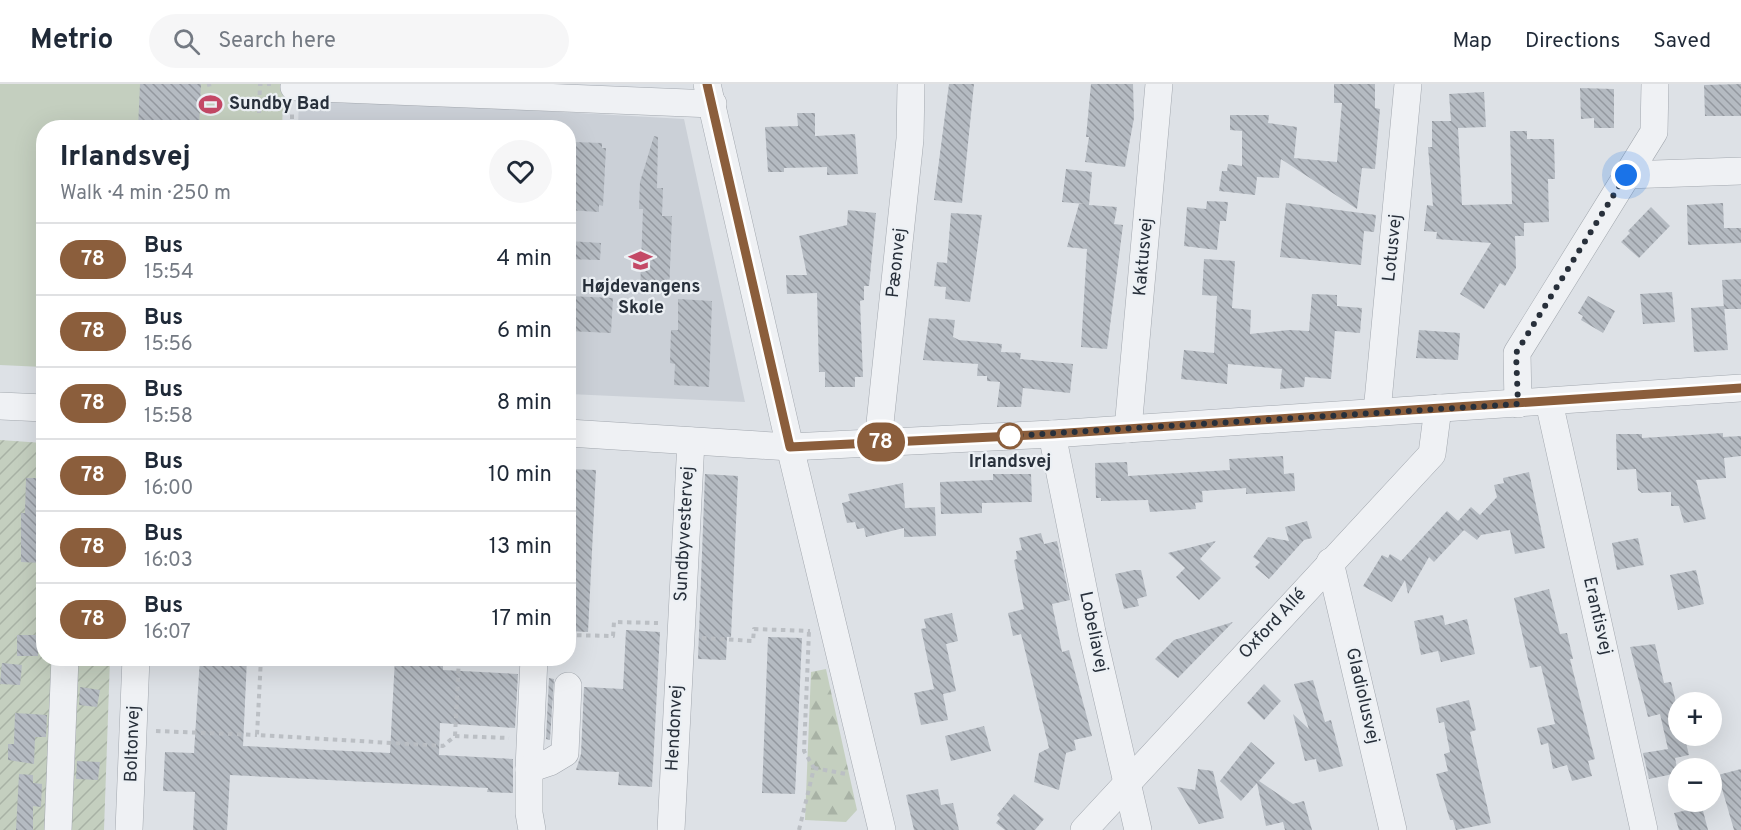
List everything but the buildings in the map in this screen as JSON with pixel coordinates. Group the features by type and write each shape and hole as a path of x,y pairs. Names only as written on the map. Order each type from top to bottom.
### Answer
{"street":[{"name":"Pæonvej","path":"879,442 910,139 911,84"},
{"name":"Kaktusvej","path":"1128,429 1159,84"},
{"name":"Lotusvej","path":"1377,412 1408,84"},
{"path":"1518,404 1516,353 1654,132 1655,84"},
{"path":"294,87 710,94 790,447 821,632 882,830"},
{"path":"1626,175 1741,171"},
{"name":"Sundbyvestervej","path":"576,434 790,447 1052,434 1741,388"},
{"name":"Erantisvej","path":"1549,402 1644,830"},
{"path":"0,406 36,408"},
{"name":"Oxford Allé","path":"1084,830 1432,454 1438,408"},
{"name":"Lobeliavej","path":"1052,434 1092,632 1138,830"},
{"name":"Sundbyvestervej","path":"680,629 691,441"},
{"name":"Gladiolusvej","path":"1330,562 1393,830"},
{"name":"Hendonvej","path":"672,830 680,629"},
{"path":"58,830 65,666"},
{"name":"Boltonvej","path":"129,830 136,666"},
{"path":"532,830 529,813 529,769 534,666"},
{"path":"529,769 550,762 564,753 568,686"}],"path":[{"path":"260,84 260,112"},
{"path":"576,635 613,636 614,622 680,629 753,641 754,629 821,632 804,751 814,768 799,830"},
{"path":"257,735 261,666"},
{"path":"455,736 459,666"},
{"path":"134,730 443,746 455,736 530,739"}],"shaded area":[{"name":"Højdevangens Skole","path":"299,97 684,119 745,402 576,394 576,120 298,120"}],"green space":[{"path":"0,84 284,84 282,120 36,120 36,367 0,365"},
{"path":"0,440 36,443 36,666 110,666 104,830 0,830"},
{"path":"826,669 857,810 846,822 805,820 811,672"}],"bus line":[{"name":"78","path":"707,84 790,447 1052,434 1741,388"}],"place":[{"name":"Sundby Bad","path":"211,104"},
{"name":"Højdevangens Skole","path":"641,261"},
{"name":"Irlandsvej","path":"1010,436"}],"route":[{"path":"1010,436 1518,404 1516,353 1626,175"}]}
